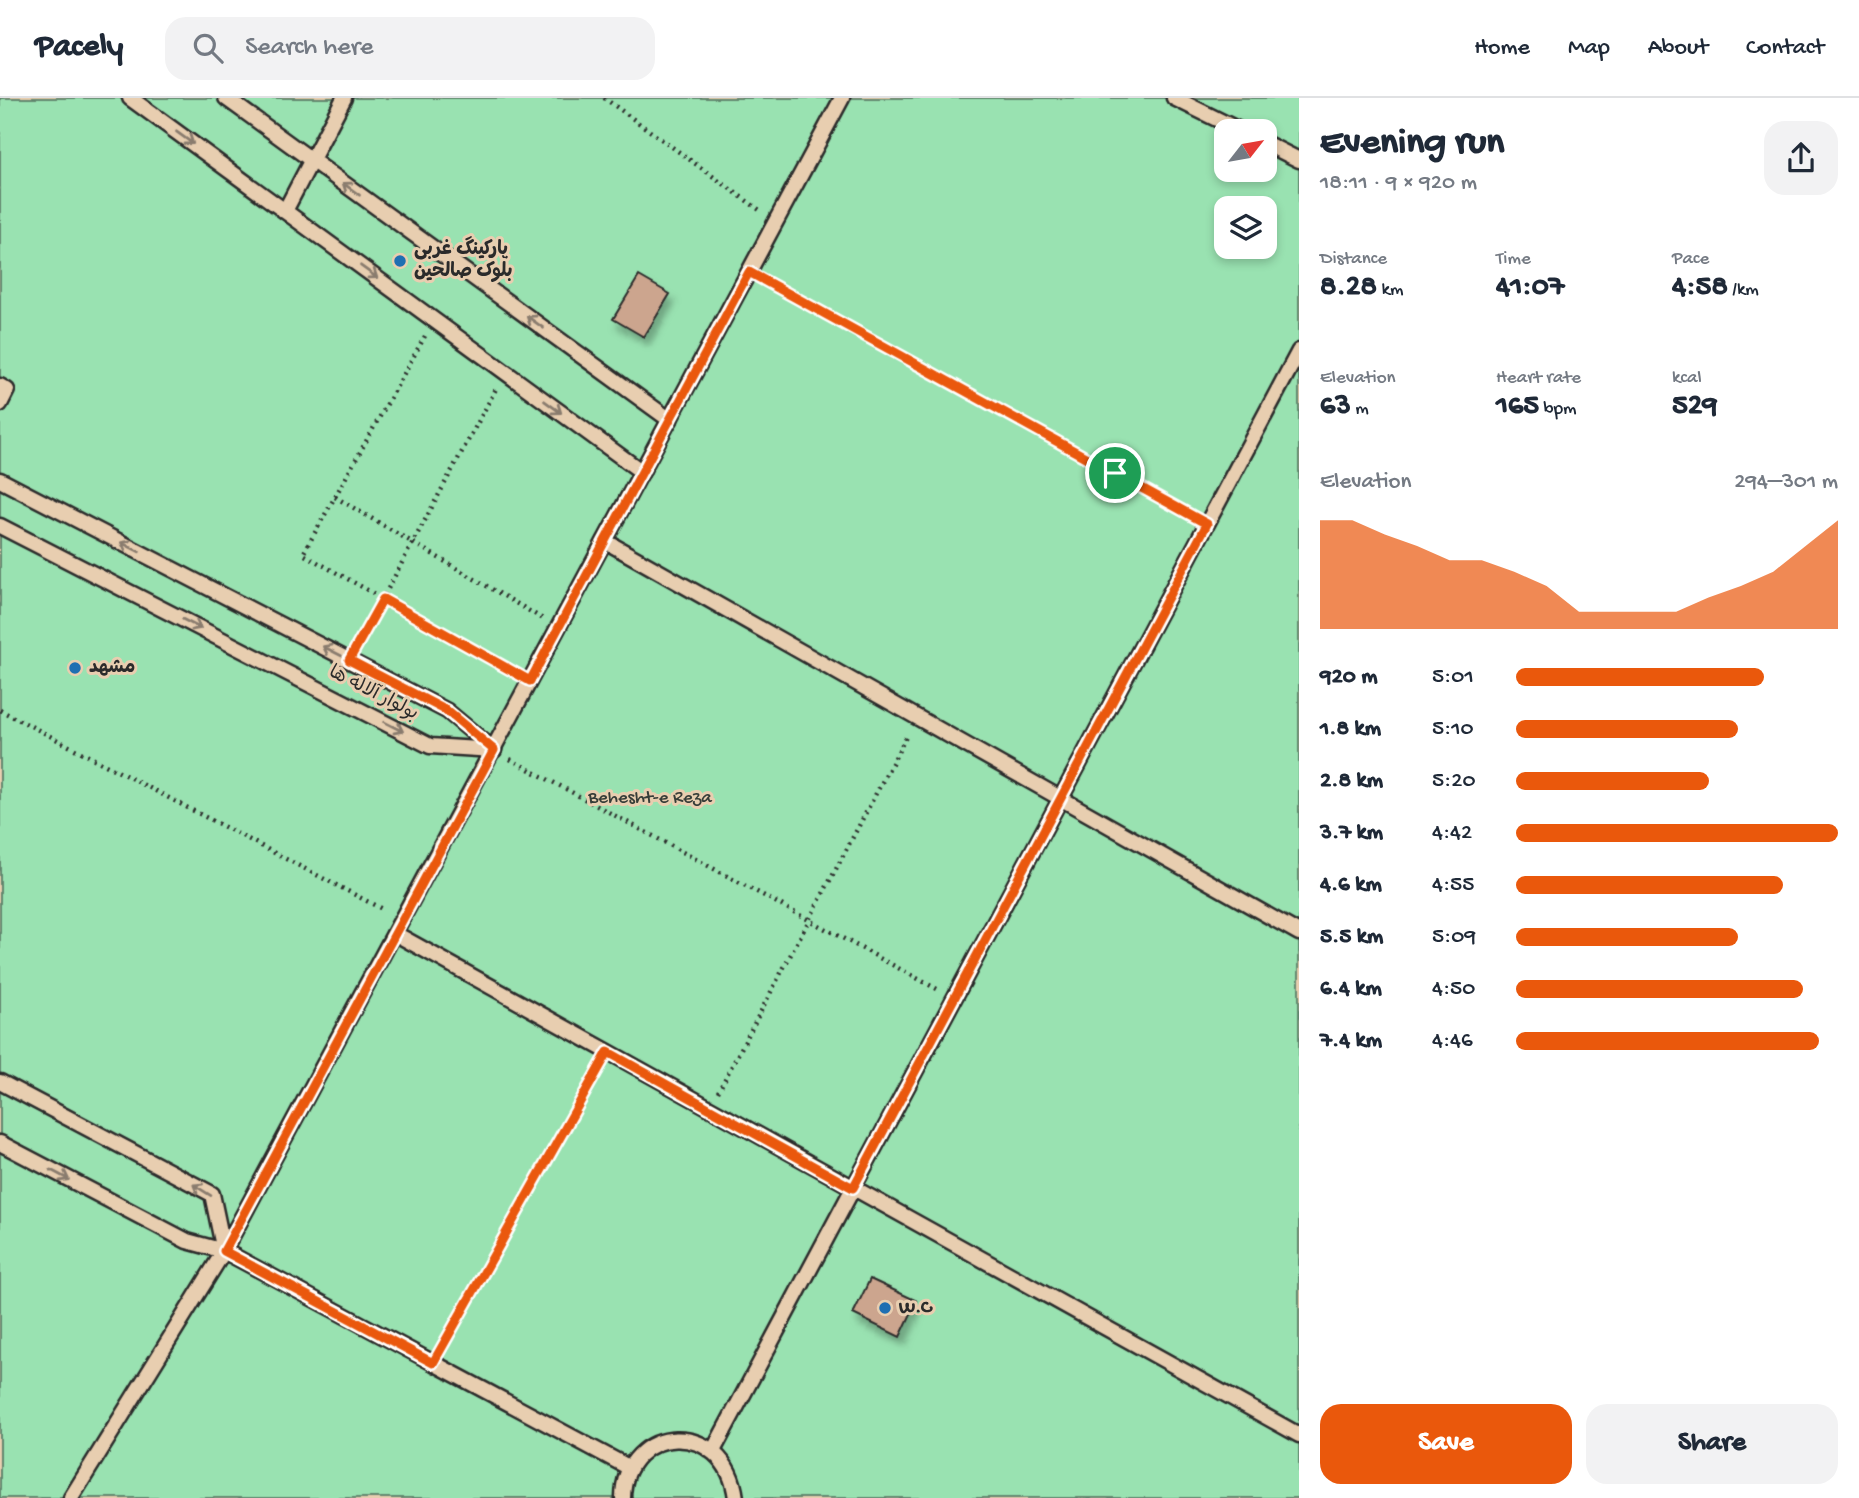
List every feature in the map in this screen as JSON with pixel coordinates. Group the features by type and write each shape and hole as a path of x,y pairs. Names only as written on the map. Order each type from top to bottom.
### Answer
{"lane":[{"path":"130,98 642,472"},
{"path":"226,98 670,420"},
{"path":"285,211 344,98"},
{"path":"71,1498 224,1251 842,98"},
{"path":"1174,98 1217,119"},
{"path":"1278,150 1299,160"},
{"path":"713,1451 1299,351"},
{"path":"0,386 7,390 0,404"},
{"name":"بولوار آلاله ها","path":"0,480 447,711 494,750"},
{"name":"بولوار آلاله ها","path":"0,526 430,746 494,750"},
{"path":"606,541 1299,933"},
{"path":"396,934 1299,1435"},
{"path":"0,1082 212,1194 224,1251"},
{"path":"0,1143 187,1241 224,1251 630,1468"},
{"path":"623,1498 630,1468 642,1453 659,1443 677,1439 696,1442 713,1451 726,1464 734,1480 736,1498"}],"path":[{"path":"604,98 776,221"},
{"path":"749,272 1207,524"},
{"path":"434,320 303,554 530,681"},
{"path":"349,660 505,372"},
{"path":"335,497 559,628"},
{"path":"0,710 403,920"},
{"path":"709,1108 917,717"},
{"path":"494,750 955,998"},
{"path":"433,1363 608,1052"}],"green space":[{"name":"Behesht-e Reza","path":"0,98 1299,98 1299,1498 0,1498"}],"building":[{"path":"639,276 670,294 644,337 613,319"},
{"name":"W.C","path":"870,1279 917,1301 900,1337 853,1314"}],"place":[{"name":"پارکینگ غربی بلوک صالحین","path":"400,261"},
{"name":"مشهد","path":"75,668"},
{"name":"W.C","path":"885,1308"}],"route":[{"path":"749,272 1115,473 1207,524 853,1188 608,1052 433,1363 224,1251 494,750 447,711 349,660 383,599 530,681 749,272"}]}
